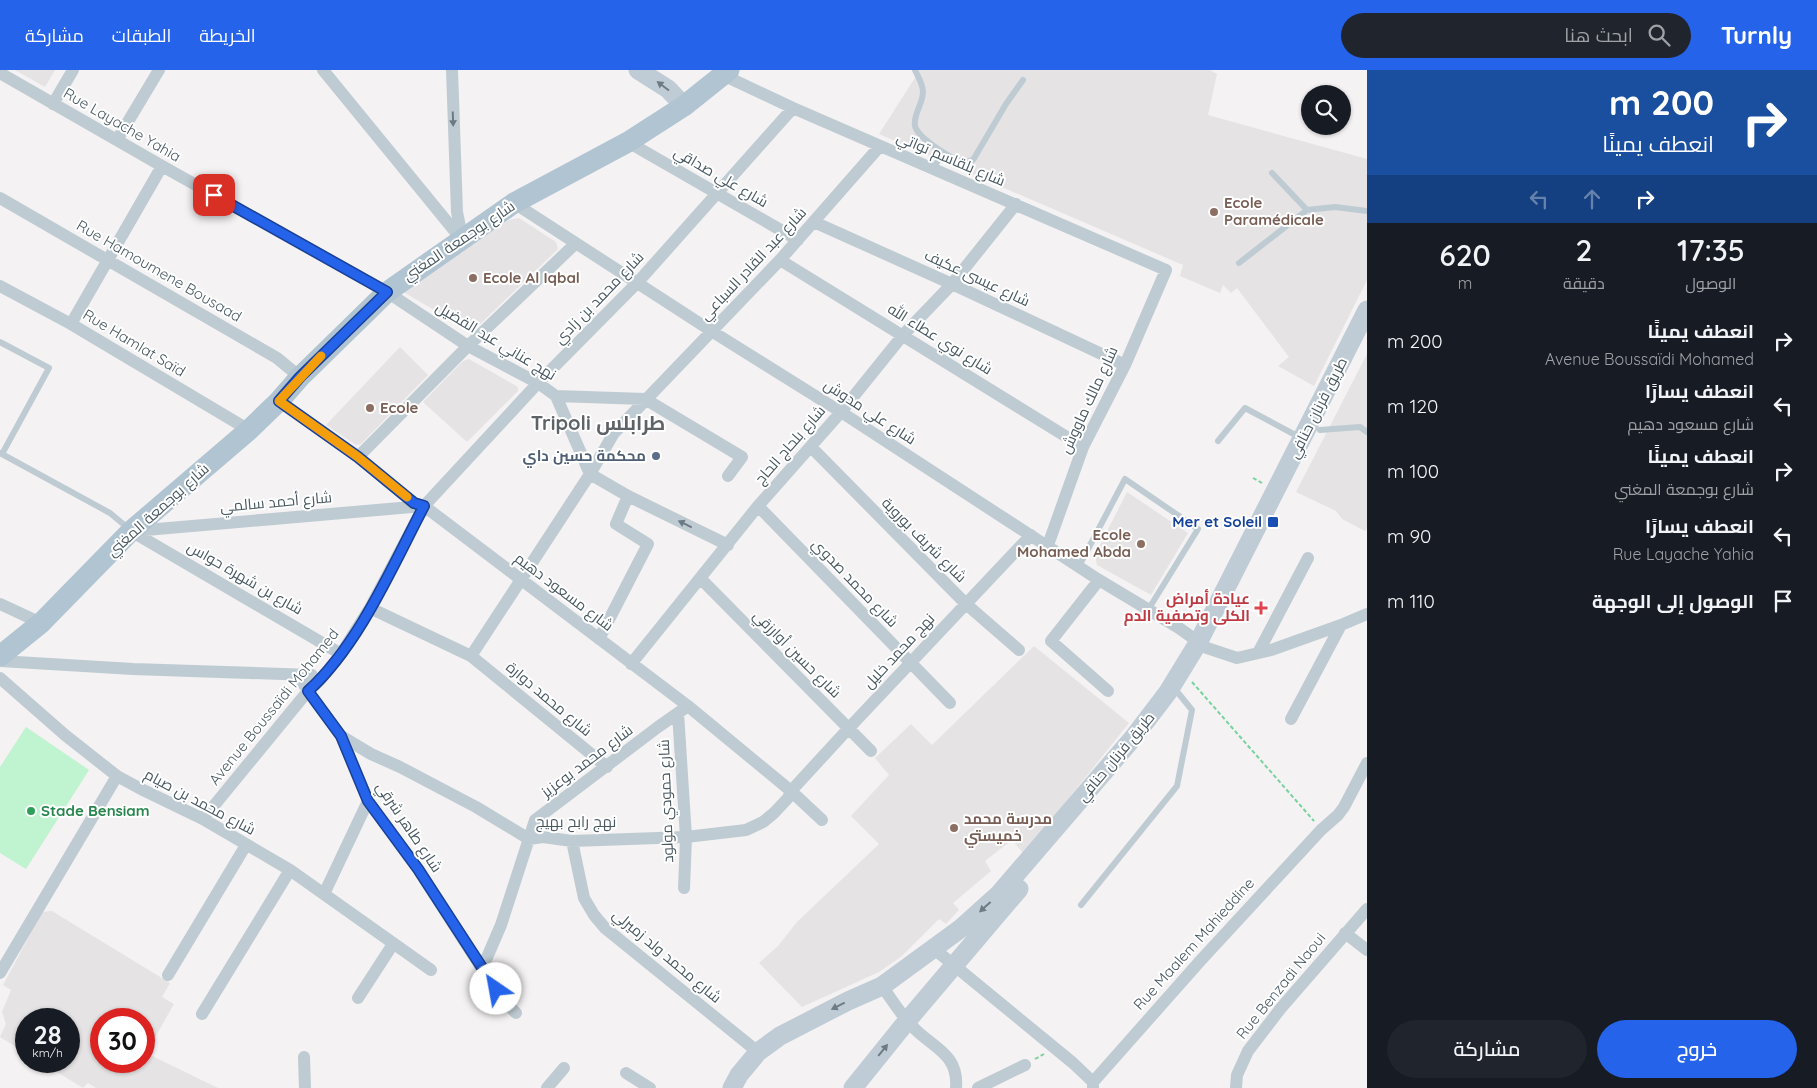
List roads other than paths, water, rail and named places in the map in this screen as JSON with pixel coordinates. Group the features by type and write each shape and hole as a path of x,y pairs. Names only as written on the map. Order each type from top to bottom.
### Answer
{"main road":[{"path":"638,70 668,88 684,106"},
{"name":"شارع بوجمعة المغني","path":"0,656 41,623 131,531 249,430 387,292 514,203 628,142 684,106 726,73"},
{"name":"طريق فرنان حنافي","path":"853,1088 953,966 1145,740 1179,694 1189,678 1302,438 1367,310"},
{"name":"طريق فرنان حنافي","path":"732,1088 739,1075 758,1052 780,1036 882,986 960,929 999,894 1022,869 1133,738 1203,646 1320,430 1367,337"}],"street":[{"path":"52,104 73,70"},
{"path":"323,70 462,240"},
{"path":"452,70 457,212 462,240"},
{"path":"116,140 154,72"},
{"name":"Rue Layache Yahia","path":"0,73 387,292"},
{"name":"شارع بلقاسم تواتي","path":"726,73 793,108 1166,270"},
{"name":"شارع محمد بن زادي","path":"424,506 538,384 638,282 793,108"},
{"name":"شارع علي صداقي","path":"628,142 798,240"},
{"name":"شارع عبد القادر السباعي","path":"471,656 590,474 614,433 780,260 880,146"},
{"path":"71,324 162,166"},
{"name":"Rue Hamoumene Bousaad","path":"0,198 277,358 300,377"},
{"name":"شارع علي مدوش","path":"514,203 1099,580 1179,628 1203,646 1237,658 1258,653 1341,625 1367,614"},
{"name":"شارع بلحاج الحاج","path":"631,664 758,506 841,412 903,336 952,284 1016,204"},
{"name":"شارع عيسى عكيف","path":"814,222 952,284 1124,365"},
{"path":"358,457 468,346 576,244"},
{"name":"شارع نوي عطاء الله","path":"780,260 1083,447"},
{"name":"شارع مالك ماووش","path":"1048,546 1083,447 1124,365 1166,270"},
{"name":"Rue Hamlat Saïd","path":"0,286 71,324 249,430"},
{"name":"نهج عناني عبد الفضيل","path":"387,292 468,346 538,384 556,396 590,474"},
{"path":"556,396 645,400 742,457 728,476"},
{"name":"شارع مسعود دهيم","path":"279,401 358,457 414,503 424,506 599,639 683,709 791,791 822,820"},
{"name":"شارع شريف بوروية","path":"810,447 966,604 1019,650"},
{"path":"590,474 628,496 728,545"},
{"path":"599,639 648,544 616,524 628,496"},
{"name":"شارع أحمد سالمي","path":"131,531 424,506"},
{"name":"Avenue Boussaïdi Mohamed","path":"203,820 308,691 320,680 341,654 370,608 424,506"},
{"name":"شارع محمد صدوي","path":"758,506 950,703"},
{"name":"شارع بن شهرة حواس","path":"131,531 341,654"},
{"name":"نهج محمد خليل","path":"791,791 848,728 1031,535"},
{"path":"1258,653 1308,558"},
{"name":"شارع حسين أوارزقي","path":"700,579 871,751"},
{"path":"1099,580 1051,641 1108,691"},
{"path":"0,604 41,623"},
{"name":"شارع محمد دوارة","path":"370,608 471,656 607,767"},
{"path":"1291,719 1341,625"},
{"path":"0,661 133,669 304,674 312,675 320,680"},
{"name":"شارع طاهر شرقي","path":"304,674 303,683 341,736 368,801 418,869 504,1001 516,1013"},
{"name":"شارع محمد بن صيام","path":"0,678 65,735 117,776 141,790 203,820 290,870 430,970"},
{"name":"شارع محمد بوعزيز","path":"482,969 501,925 535,820 683,709"},
{"name":"شارع حمودي مولود","path":"683,709 686,837 684,888"},
{"name":"نهج رابح بهيج","path":"341,736 371,754 400,767 476,808 529,839 543,837 572,841 686,837 746,830 763,822 774,813 788,798 791,791"},
{"name":"Rue Maalem Mahieddine","path":"1093,1085 1194,967 1321,830 1338,815 1367,763"},
{"path":"0,973 117,776"},
{"path":"324,894 368,801"},
{"name":"شارع محمد ولد زميرلي","path":"572,841 584,898 594,915 605,928 758,1052"},
{"path":"168,975 246,844"},
{"path":"202,1014 290,870"},
{"name":"Rue Benzadi Naoui","path":"1236,1088 1237,1075 1248,1051 1281,1008 1367,909"},
{"path":"1345,933 1367,950"},
{"path":"358,998 393,944"},
{"path":"933,948 1055,1048 1093,1085"},
{"path":"882,986 916,1031 944,1052 950,1060 954,1071 956,1088"},
{"path":"304,1057 305,1088"},
{"path":"978,1088 1025,1065"},
{"path":"548,1088 564,1068"},
{"path":"626,1073 650,1088"}],"lane":[{"path":"915,70 923,92 917,111 916,127 919,134 942,152 961,161 973,160 1006,104 1023,80"},
{"path":"933,169 942,152"},
{"path":"1272,173 1307,210"},
{"path":"1240,262 1307,210 1335,207 1367,211"},
{"path":"0,342 48,368 1,454 110,512 131,531"},
{"path":"1218,441 1245,408 1302,438"},
{"path":"1320,430 1360,427 1367,432"},
{"path":"1079,566 1125,479 1198,529 1148,610"},
{"path":"1081,905 1177,786 1192,710 1179,694"}],"place":[{"name":"Ecole Paramédicale","path":"1214,212"},
{"name":"Ecole Al Iqbal","path":"473,278"},
{"name":"Ecole","path":"370,408"},
{"name":"محكمة حسين داي","path":"656,456"},
{"name":"Mer et Soleil","path":"1273,522"},
{"name":"Ecole Mohamed Abda","path":"1141,544"},
{"name":"عيادة أمراض الكلى وتصفية الدم","path":"1261,608"},
{"name":"Stade Bensiam","path":"31,811"},
{"name":"مدرسة محمد خميستي","path":"954,828"}],"district":[{"name":"Tripoli طرابلس","path":"598,423"}]}
